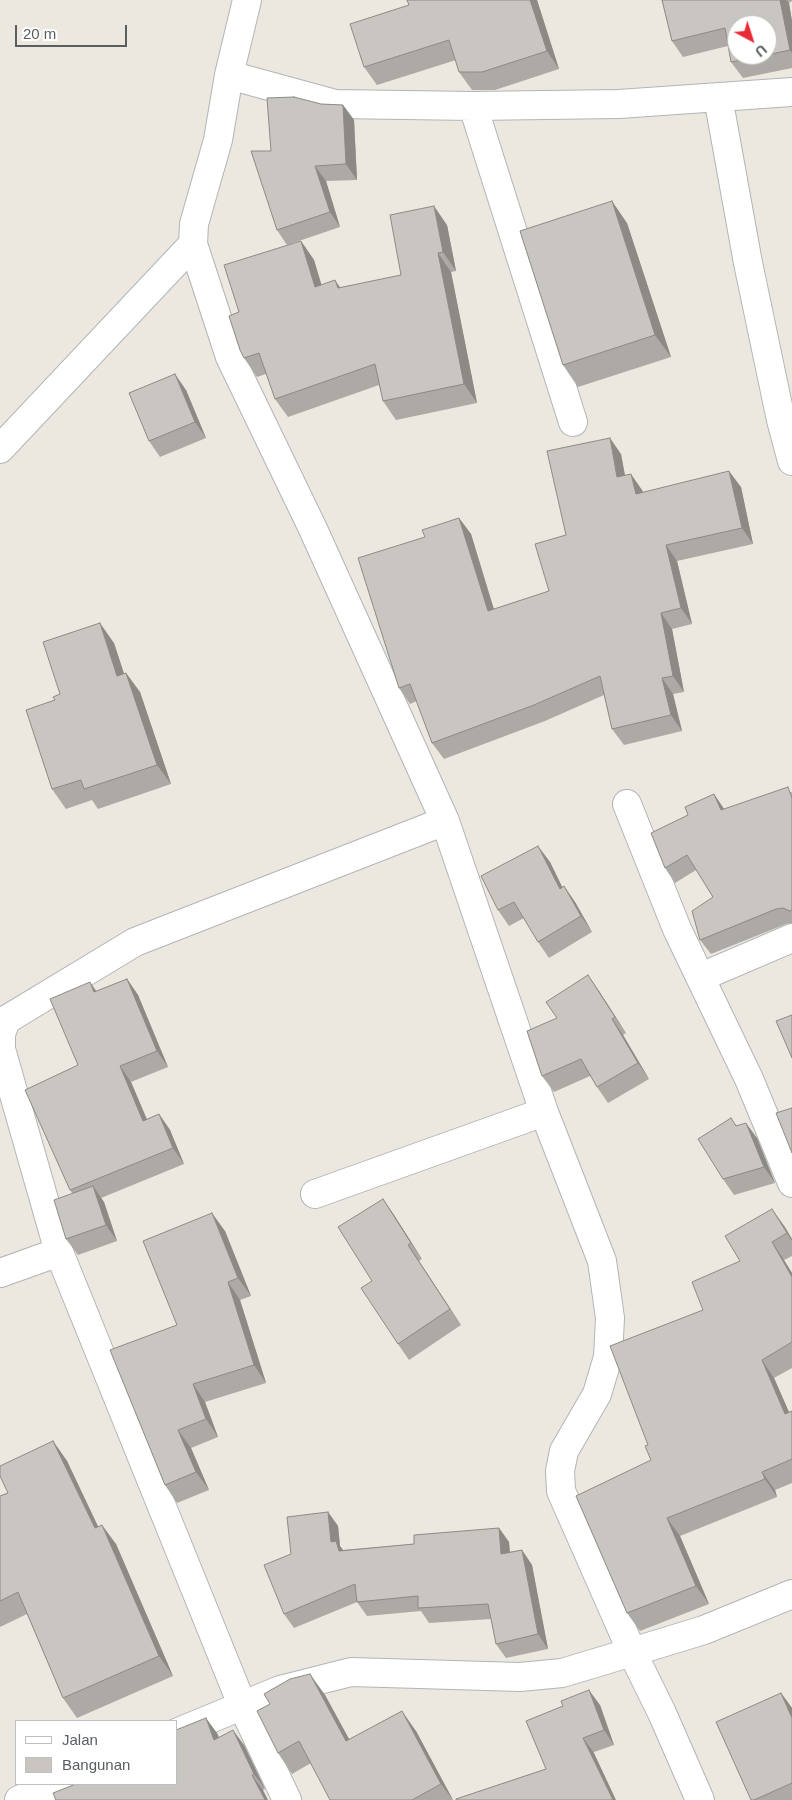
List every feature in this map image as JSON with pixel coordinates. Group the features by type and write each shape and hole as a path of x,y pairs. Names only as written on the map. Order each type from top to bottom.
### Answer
{"street":[{"path":"247,0 229,76 218,140 194,224 193,244 230,357 313,529 444,821 544,1112 602,1261 610,1318 608,1357 597,1394 564,1451 560,1471 561,1491 700,1800"},
{"path":"229,76 335,104 473,106 619,104 792,92"},
{"path":"718,97 748,263 781,420 792,461"},
{"path":"473,106 573,422"},
{"path":"0,449 193,244"},
{"path":"627,804 677,930 750,1079 792,1183"},
{"path":"287,1800 243,1706 59,1252 0,1049 1,1034 6,1020 135,942 444,821"},
{"path":"701,977 792,938"},
{"path":"315,1194 544,1112"},
{"path":"0,1272 59,1252"},
{"path":"178,1732 280,1690 351,1672 520,1677 562,1673 704,1630 792,1594"},
{"path":"19,1800 55,1785"}],"building":[{"path":"407,0 530,0 547,51 482,72 459,72 449,40 364,67 350,24 409,5"},
{"path":"662,0 780,0 790,50 777,53 777,15 727,15 727,39 725,28 672,41"},
{"path":"294,97 321,104 343,105 346,164 315,166 330,212 277,230 251,151 271,151 267,98"},
{"path":"612,201 655,335 563,365 520,231"},
{"path":"434,206 443,252 438,253 464,384 383,401 375,364 275,399 259,353 244,358 240,350 229,316 239,312 224,265 301,241 315,287 335,280 338,288 401,275 390,215"},
{"path":"175,374 195,422 149,441 129,393"},
{"path":"610,438 617,477 631,474 636,494 729,471 742,528 666,545 681,608 661,613 673,676 662,678 671,715 612,729 600,676 534,705 432,743 410,684 399,688 358,558 425,537 422,530 459,518 488,611 549,591 535,544 566,535 547,451"},
{"path":"100,623 117,676 126,673 157,765 84,789 81,780 52,789 26,710 55,700 53,697 60,694 43,642"},
{"path":"788,787 792,798 792,910 776,909 700,940 692,911 713,897 687,855 665,868 651,833 688,815 685,807 714,794 721,810"},
{"path":"538,846 560,889 564,886 581,916 538,942 514,902 498,910 481,876"},
{"path":"588,975 615,1017 612,1019 638,1063 597,1087 581,1059 542,1076 527,1031 557,1018 546,1002"},
{"path":"127,979 157,1051 120,1066 143,1121 159,1114 173,1148 70,1190 25,1090 78,1065 50,999 90,982 94,992"},
{"path":"792,1015 792,1058 776,1021"},
{"path":"792,1108 792,1153 776,1113"},
{"path":"731,1118 736,1126 746,1123 764,1167 723,1179 698,1139"},
{"path":"93,1186 106,1225 66,1239 54,1200"},
{"path":"383,1199 411,1243 408,1245 450,1309 398,1344 361,1288 372,1281 338,1227"},
{"path":"772,1209 787,1233 772,1242 792,1277 792,1342 762,1360 785,1414 792,1411 792,1459 762,1472 765,1479 667,1518 696,1586 627,1613 576,1496 651,1460 645,1446 648,1445 610,1346 703,1310 692,1282 740,1261 725,1236"},
{"path":"212,1213 238,1278 228,1282 254,1365 193,1384 206,1419 178,1430 196,1472 165,1485 110,1350 177,1325 143,1241"},
{"path":"53,1441 95,1528 102,1525 159,1656 63,1698 18,1592 0,1601 0,1496 8,1493 0,1476 0,1466"},
{"path":"328,1512 331,1542 336,1541 339,1551 414,1544 414,1535 499,1528 501,1554 522,1550 538,1634 496,1644 488,1604 418,1608 418,1596 357,1602 355,1584 284,1614 264,1565 291,1554 287,1517"},
{"path":"310,1674 346,1741 402,1711 441,1784 412,1800 330,1800 299,1741 278,1753 257,1711 270,1704 264,1694 290,1679"},
{"path":"589,1690 604,1730 583,1738 613,1800 456,1800 546,1769 526,1721 563,1706 561,1701"},
{"path":"781,1693 792,1718 792,1783 751,1800 716,1722"},
{"path":"206,1718 214,1740 233,1730 265,1800 56,1800 53,1793 73,1785 178,1785 178,1729"}]}
